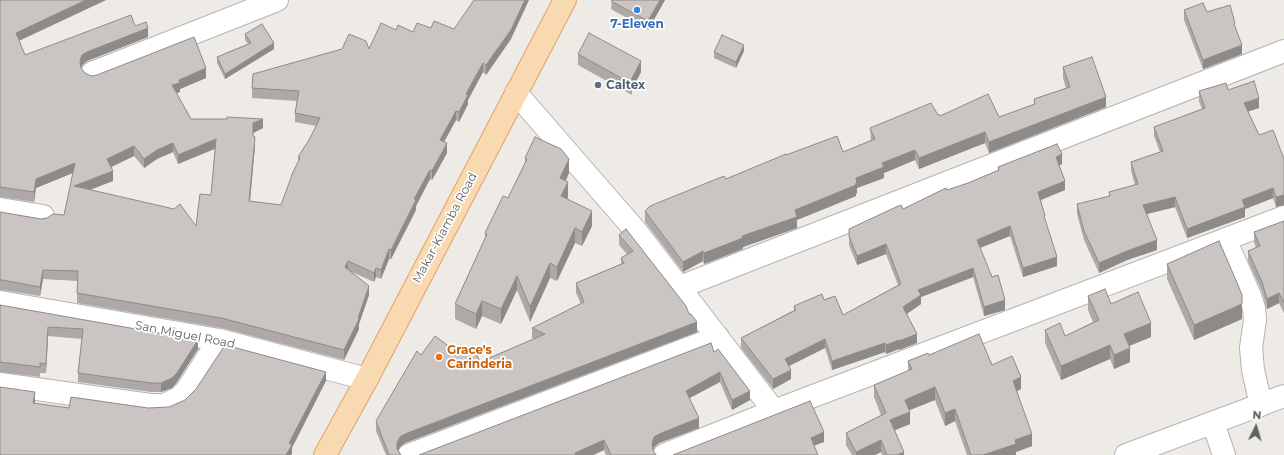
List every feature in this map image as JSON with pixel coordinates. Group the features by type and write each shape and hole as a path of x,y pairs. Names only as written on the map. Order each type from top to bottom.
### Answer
{"main road":[{"name":"Makar-Kiamba Road","path":"325,455 367,379 565,0"}],"street":[{"path":"92,73 277,0"},
{"path":"680,287 1284,51"},
{"path":"516,93 636,231 774,410"},
{"path":"0,209 43,216"},
{"path":"664,455 774,410 1284,217"},
{"path":"1225,239 1254,308 1255,320 1251,348 1253,370 1261,405"},
{"name":"San Miguel Road","path":"0,302 219,340 367,379"},
{"path":"410,455 718,337"},
{"path":"0,384 150,405 164,405 180,398 187,390 219,340"},
{"path":"1126,455 1284,396"},
{"path":"1213,422 1224,455"}],"building":[{"path":"0,0 86,0 16,33 25,55 131,15 135,26 146,22 148,28 82,55 80,61 81,68 85,73 91,76 194,37 206,68 179,80 180,83 172,85 191,119 227,119 227,117 263,119 253,123 253,136 255,137 249,201 281,205 293,172 300,158 298,157 309,140 320,118 295,113 299,91 252,88 253,74 342,49 349,34 366,41 369,49 381,23 396,30 398,25 413,32 417,23 431,28 434,21 454,29 474,0 525,0 511,30 486,65 483,63 466,94 468,95 459,112 456,111 440,140 447,143 432,171 430,170 414,199 416,200 391,250 389,249 381,270 376,268 374,273 348,261 345,267 369,286 358,318 359,319 344,350 221,318 77,293 78,271 43,270 40,287 0,280 0,212 41,219 47,218 53,214 64,215 75,163 36,179 34,192 0,187","holes":["216,139 211,195 200,194 196,226 180,204 174,209 74,186 113,171 107,159 134,146 144,159 157,150 173,143 178,155"]},
{"path":"660,0 648,21 611,1"},
{"path":"1203,3 1207,12 1230,5 1234,24 1242,45 1203,60 1184,10"},
{"path":"262,24 274,43 225,74 217,57 251,43 245,34"},
{"path":"589,33 641,61 632,78 632,84 578,54"},
{"path":"722,35 744,45 736,62 714,52"},
{"path":"1092,57 1106,97 989,142 985,132 919,158 915,150 882,163 884,167 856,178 856,185 795,210 797,217 742,236 743,238 704,253 703,251 683,262 645,211 650,206 724,176 726,179 786,154 837,136 843,152 875,139 870,128 931,103 940,116 988,94 999,117 1035,104 1034,99 1070,87 1063,67"},
{"path":"1254,81 1259,98 1244,103 1259,135 1273,130 1284,159 1284,195 1276,197 1273,188 1242,200 1245,207 1187,229 1175,197 1143,205 1157,240 1099,263 1084,231 1077,204 1110,196 1109,192 1138,184 1131,162 1163,151 1154,127 1205,108 1199,91 1226,83 1228,90"},
{"path":"535,137 561,149 569,159 560,178 568,182 561,196 592,211 582,232 575,228 557,267 550,263 530,307 517,276 501,309 482,301 476,314 455,304 487,234 485,233 503,196 508,198 527,159 525,158"},
{"path":"1057,144 1062,154 1056,157 1065,181 1038,192 1057,257 1023,268 1010,226 977,240 992,277 998,275 1005,300 984,307 973,268 918,290 921,295 903,307 917,334 899,341 886,345 885,343 832,361 825,339 785,359 791,370 773,379 741,338 796,310 794,306 822,294 824,300 835,296 843,315 901,284 886,244 857,256 849,236 849,229 896,207 901,205 903,209 946,188 947,190 968,183 999,170 998,167"},
{"path":"1284,221 1284,303 1279,293 1267,299 1262,282 1248,251 1260,246 1254,232"},
{"path":"626,229 686,306 689,314 691,314 697,322 405,434 400,437 397,443 397,449 401,455 389,455 376,421 417,351 421,355 435,336 458,353 473,346 479,360 478,363 545,334 532,328 584,302 576,283 624,263 621,258 633,251 619,235"},
{"path":"1219,241 1242,295 1242,304 1194,325 1167,264"},
{"path":"1105,289 1111,304 1138,292 1151,323 1124,334 1130,348 1114,355 1110,345 1061,366 1045,330 1060,323 1065,336 1099,320 1088,296"},
{"path":"0,305 198,340 177,373 172,378 161,383 78,373 83,329 48,327 46,364 40,363 40,367 0,362"},
{"path":"979,334 992,365 1012,356 1021,377 1013,381 1032,434 1015,440 1016,444 983,455 971,455 955,409 945,413 935,387 905,400 910,412 890,420 904,452 897,455 887,455 881,440 856,452 846,433 886,413 874,385 912,369 908,361 928,353 929,355"},
{"path":"711,343 714,352 718,349 750,391 732,400 720,372 686,391 699,418 654,437 652,444 656,455 611,455 604,440 575,453 576,455 419,455"},
{"path":"225,345 326,372 289,443 292,445 286,455 0,455 0,387 35,392 33,403 69,408 71,397 148,408 169,407 185,400 196,389"},
{"path":"810,401 824,432 811,438 818,455 673,455"}],"place":[{"name":"7-Eleven","path":"637,10"},
{"name":"Caltex","path":"598,85"},
{"name":"Grace's Carinderia","path":"439,357"}]}
